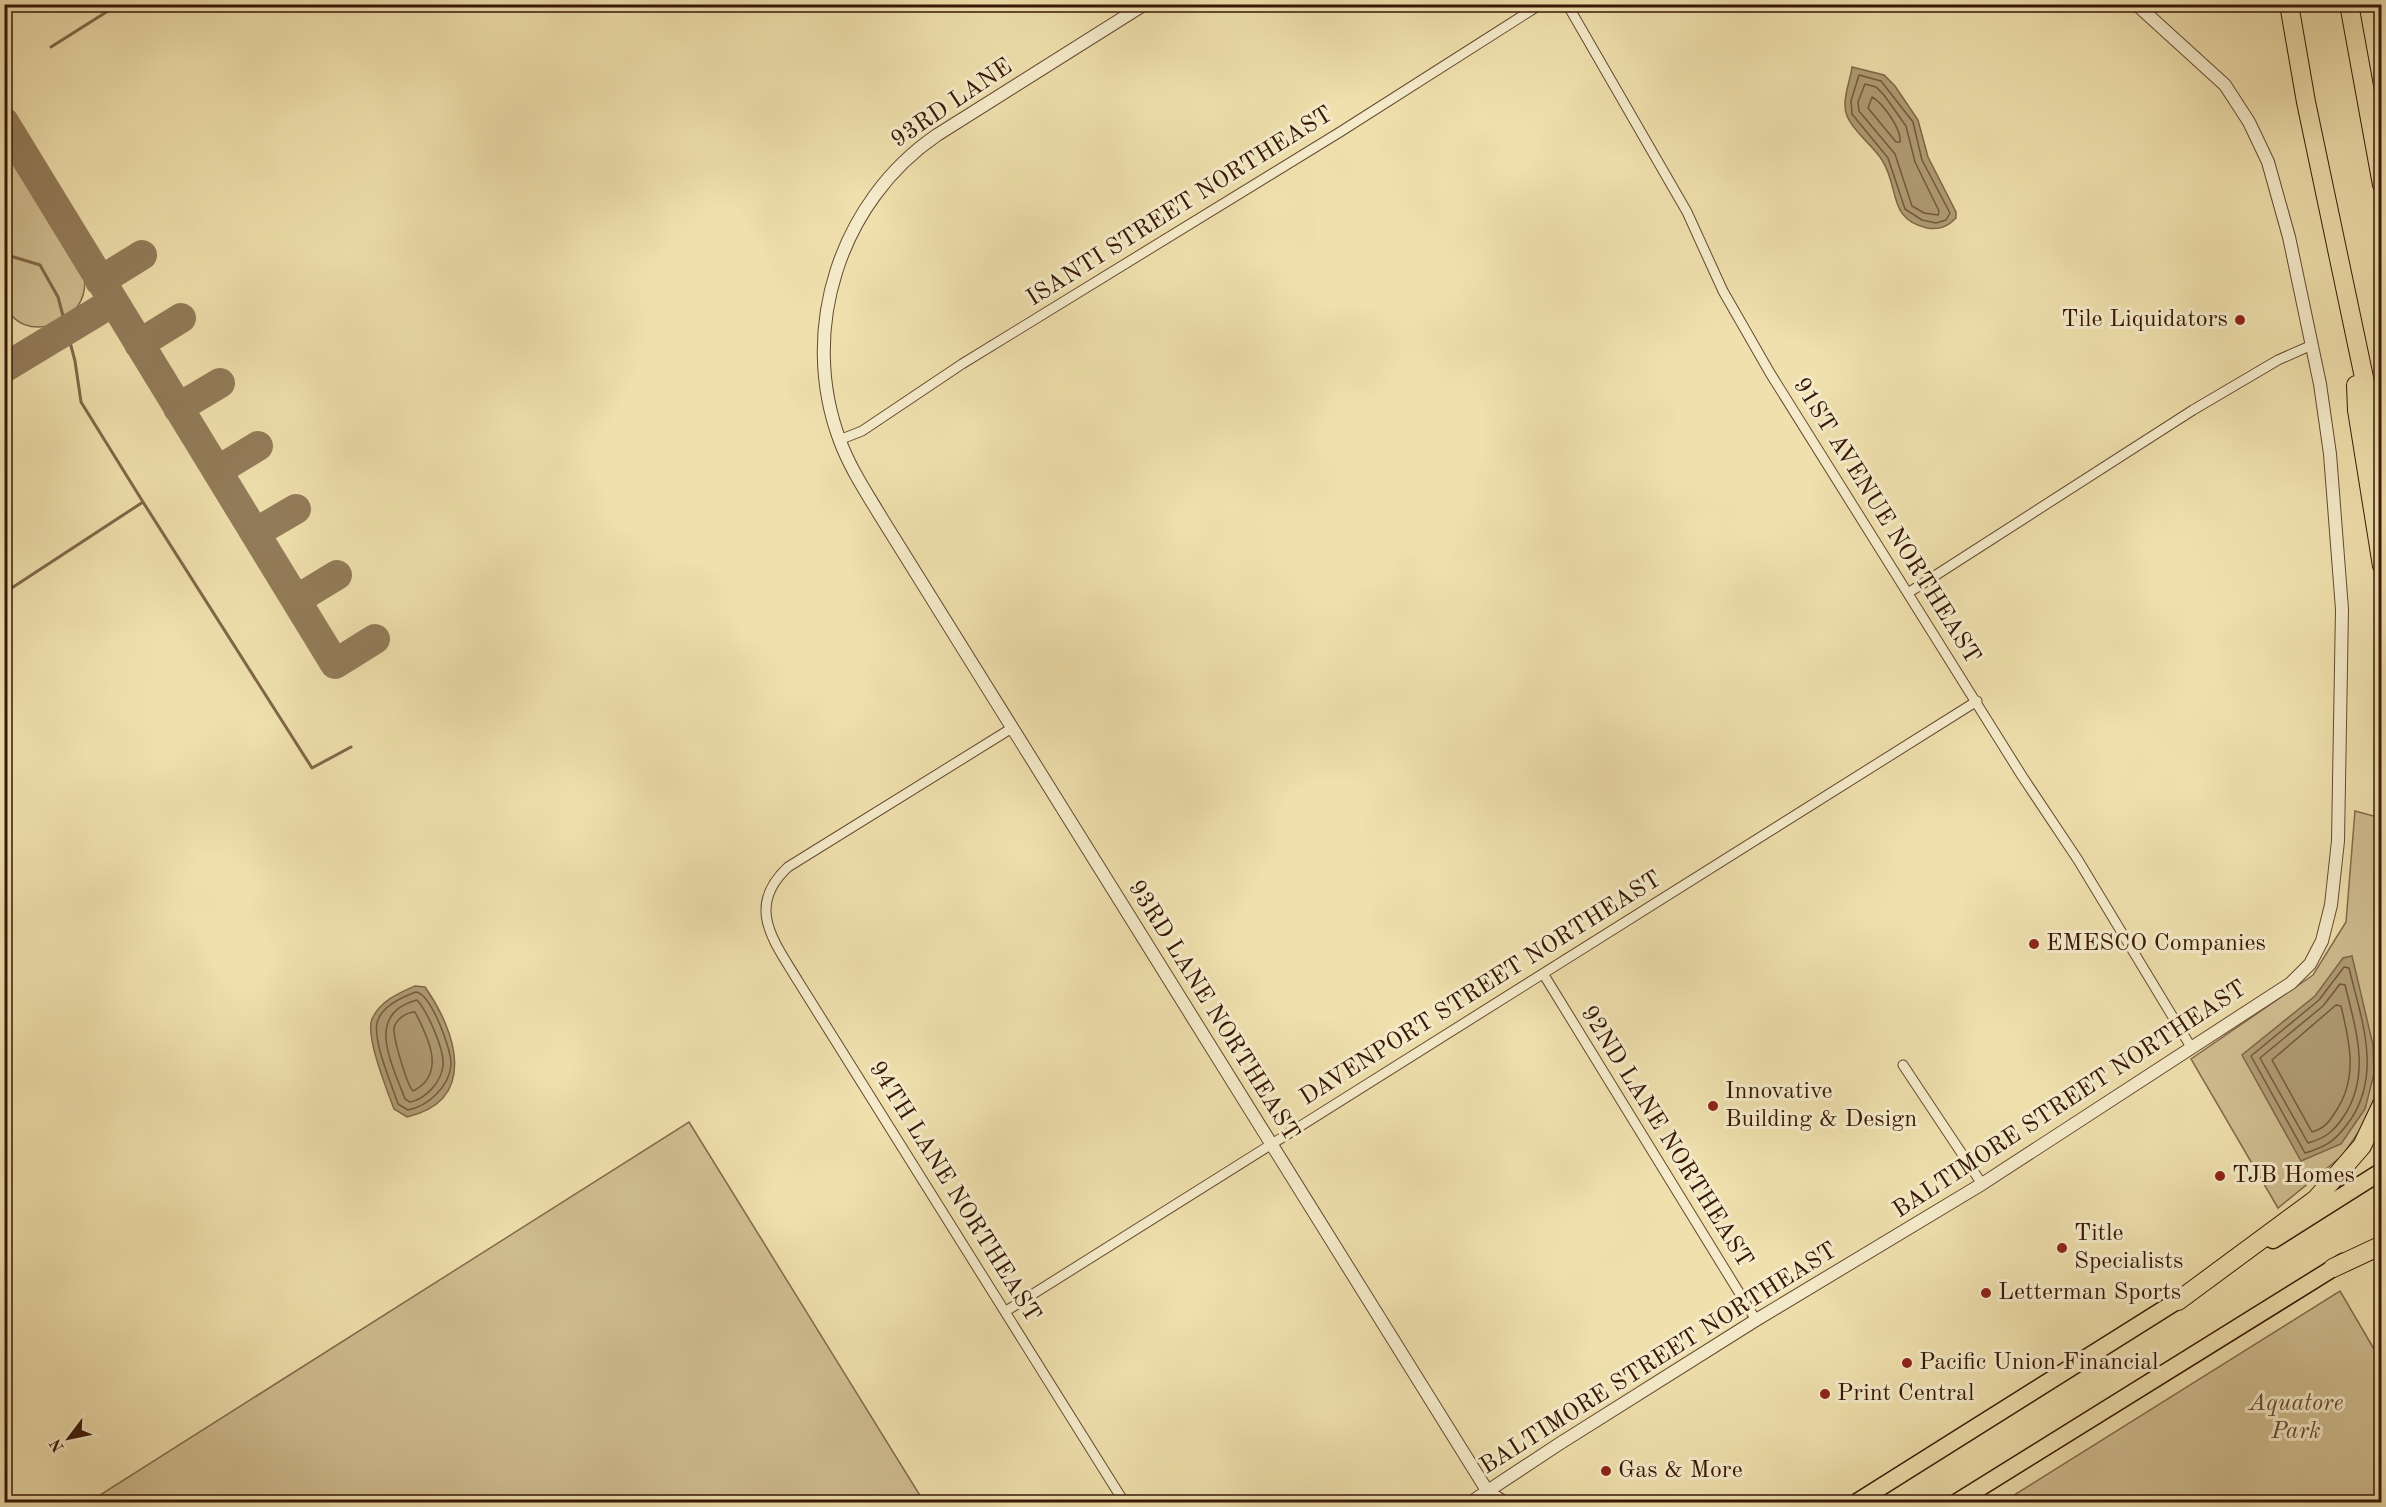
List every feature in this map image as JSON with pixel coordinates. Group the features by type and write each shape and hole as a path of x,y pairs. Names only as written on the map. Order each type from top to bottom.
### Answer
{"highway":[{"path":"2289,4 2382,464"},
{"path":"2349,4 2382,185"},
{"path":"2355,338 2357,410 2382,566"},
{"path":"2178,1300 2316,1199 2362,1146 2382,1104"},
{"path":"1857,1503 2382,1171"},
{"path":"1957,1503 2382,1237"},
{"path":"2332,1268 2382,1245"}],"street":[{"name":"93RD LANE","path":"903,552 854,472 839,440 828,400 824,375 825,320 830,291 842,252 875,194 894,170 922,145 1145,4"},
{"name":"ISANTI STREET NORTHEAST","path":"839,440 862,431 962,364 1340,132 1541,4"},
{"name":"91ST AVENUE NORTHEAST","path":"1567,4 1687,212 1724,291 1770,373 1977,700 2191,1047"},
{"name":"BALTIMORE STREET NORTHEAST","path":"1471,1503 1488,1497 1559,1444 1756,1320 1982,1184 2291,983 2310,964 2322,941 2331,905 2338,841 2342,609 2330,453 2312,345 2289,237 2268,162 2249,122 2225,85 2136,4"},
{"path":"1908,593 2193,410 2278,360 2312,345"},
{"name":"93RD LANE NORTHEAST","path":"903,552 1271,1143 1488,1497 1504,1503"},
{"name":"DAVENPORT STREET NORTHEAST","path":"1006,1311 1271,1143 1544,975 1977,700"},
{"name":"94TH LANE NORTHEAST","path":"1012,728 788,867 776,878 766,897 768,926 780,950 1124,1503"},
{"name":"92ND LANE NORTHEAST","path":"1544,975 1756,1320"},
{"path":"1903,1065 1982,1184"}],"green space":[{"path":"5,143 83,272 84,290 79,305 68,316 54,324 39,327 25,325 12,316 4,301"},
{"path":"2355,811 2381,818 2381,1083 2364,1124 2342,1156 2278,1208 2191,1059 2313,975 2346,922"},
{"path":"689,1122 924,1502 89,1502"},
{"name":"Aquatore Park","path":"2340,1291 2381,1361 2381,1502 2003,1502"}],"water":[{"path":"1852,67 1884,75 1895,86 1918,120 1928,157 1956,212 1956,218 1946,226 1936,229 1914,224 1900,210 1882,160 1854,128 1847,116 1845,98"},
{"path":"2352,956 2373,1045 2374,1074 2365,1109 2341,1144 2301,1161 2242,1055 2315,996 2343,958"},
{"path":"415,986 425,987 436,1005 452,1043 455,1062 453,1080 445,1096 430,1108 407,1117 394,1109 374,1050 371,1027 375,1013 385,1002"}],"waterway":[{"path":"51,47 119,4"},
{"path":"4,254 40,265 58,297 75,361 81,402 143,502 4,593"},
{"path":"143,502 312,768 351,747"}],"taxiway":[{"path":"4,122 335,664 375,639"},
{"path":"100,281 142,255"},
{"path":"4,368 113,302"},
{"path":"139,344 181,318"},
{"path":"178,408 220,383"},
{"path":"217,471 258,446"},
{"path":"255,533 296,509"},
{"path":"296,600 337,575"}],"place":[{"name":"Tile Liquidators","path":"2240,320"},
{"name":"EMESCO Companies","path":"2034,944"},
{"name":"Innovative Building & Design","path":"1713,1106"},
{"name":"TJB Homes","path":"2220,1176"},
{"name":"Title Specialists","path":"2062,1248"},
{"name":"Letterman Sports","path":"1986,1293"},
{"name":"Pacific Union Financial","path":"1907,1363"},
{"name":"Print Central","path":"1825,1394"},
{"name":"Gas & More","path":"1606,1471"}]}
